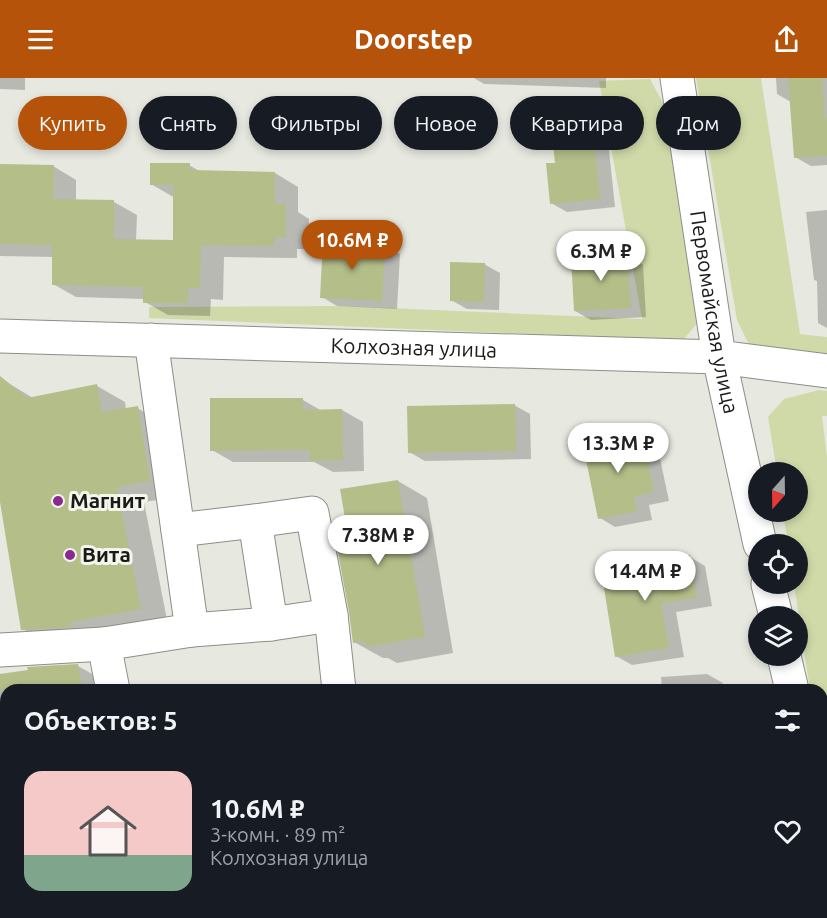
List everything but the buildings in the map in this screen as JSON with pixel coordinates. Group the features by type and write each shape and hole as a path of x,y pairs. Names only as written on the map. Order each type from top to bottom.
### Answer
{"street":[{"name":"Первомайская улица","path":"677,78 718,357 758,534"},
{"name":"Колхозная улица","path":"0,336 718,357 827,371"},
{"path":"151,340 192,630"},
{"path":"178,530 312,513 331,615 338,684"},
{"path":"255,521 271,624"},
{"path":"0,650 104,644 192,630 271,624 331,615"},
{"path":"104,644 112,684"},
{"path":"786,666 791,684"}],"green space":[{"path":"696,78 761,78 800,334 827,337 827,360 752,351 737,320 708,150 741,150 741,96 699,96"},
{"path":"650,79 659,96 656,96 656,150 671,150 699,321 684,339 149,318 149,307 340,306 642,319 611,150 644,150 644,96 602,96 599,81"},
{"path":"819,390 827,391 827,416 822,416 827,457 827,684 809,684 806,666 808,606 797,606 796,594 808,594 808,534 786,534 785,522 808,522 808,462 775,462 768,417 784,399"}],"place":[{"name":"Магнит","path":"58,501"},
{"name":"Вита","path":"70,555"}]}
